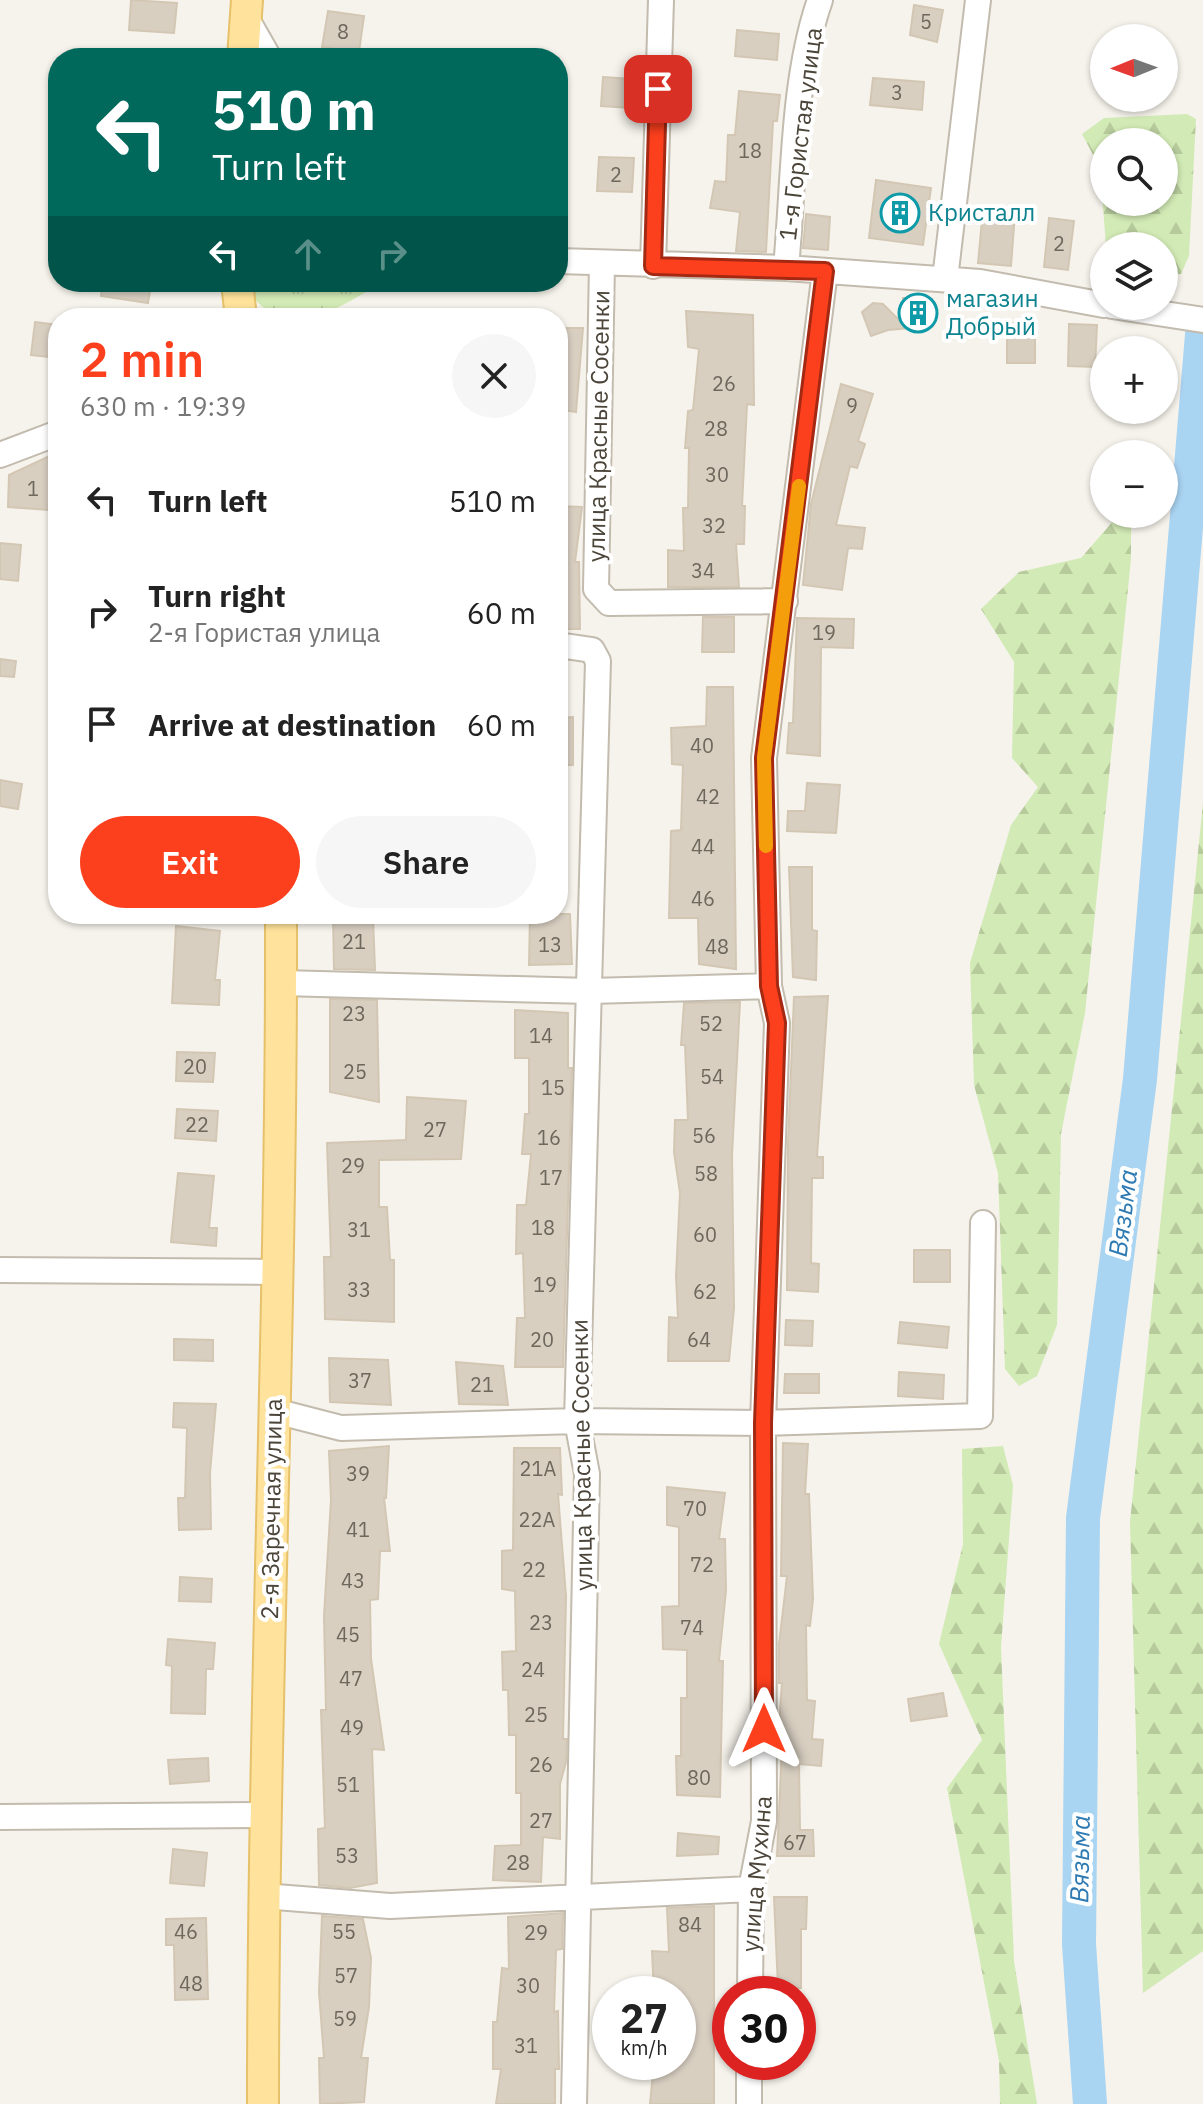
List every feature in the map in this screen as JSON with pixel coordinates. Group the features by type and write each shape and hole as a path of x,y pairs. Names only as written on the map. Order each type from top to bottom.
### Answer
{"main road":[{"path":"244,48 246,8"},
{"name":"2-я Заречная улица","path":"263,2104 263,1896 278,1272 281,924"}],"street":[{"path":"653,266 661,0"},
{"name":"1-я Гористая улица","path":"786,268 801,97 812,23 820,0"},
{"path":"945,279 978,0"},
{"path":"246,8 264,48"},
{"path":"568,261 786,268 945,279 980,282 1090,302"},
{"name":"улица Красные Сосенки","path":"602,263 596,589 609,603 785,601"},
{"name":"улица Мухина","path":"750,1976 751,1889 764,1821 763,1423 777,1023 769,986 764,758 825,271"},
{"path":"1178,317 1203,320"},
{"path":"0,455 48,437"},
{"name":"улица Красные Сосенки","path":"568,646 592,650 598,661 577,1421 587,1474 574,2104"},
{"path":"281,983 590,991 769,986"},
{"path":"275,1411 341,1428 577,1421 763,1423 980,1416 983,1223"},
{"path":"0,1270 278,1272"},
{"path":"0,1817 265,1815"},
{"path":"263,1896 390,1906 751,1889"},
{"path":"749,2080 749,2104"}],"green space":[{"path":"1187,114 1196,119 1189,256 1181,274 1178,274 1178,232 1105,232 1104,216 1178,216 1178,128 1090,128 1104,118"},
{"path":"1090,128 1090,149 1082,134"},
{"path":"253,292 366,292 336,308 265,308 253,297"},
{"path":"1107,528 1131,528 1131,559 1085,1013 1061,1134 1057,1325 1037,1376 1019,1386 1005,1369 998,1173 974,1085 970,963 1011,825 1038,787 1012,758 1014,662 981,609 1019,572 1081,558"},
{"path":"1203,803 1203,1951 1143,1993 1130,1522"},
{"path":"1003,1446 1013,1485 1001,1647 1014,1961 1037,2104 1000,2104 999,2061 947,1788 982,1740 939,1644 963,1544 962,1449"}],"building":[{"path":"131,0 177,3 174,33 129,30"},
{"path":"914,5 943,10 937,42 910,35"},
{"path":"328,11 364,16 360,48 322,47"},
{"path":"737,30 779,34 777,60 735,56"},
{"path":"603,77 632,79 630,108 601,106"},
{"path":"873,78 924,82 922,110 870,105"},
{"path":"739,91 780,95 777,121 773,121 766,252 736,251 740,212 710,208 715,181 726,182 728,135 735,135"},
{"path":"599,157 634,158 632,192 597,191"},
{"name":"Кристалл","path":"876,180 931,188 923,245 869,238"},
{"path":"983,210 1015,213 1011,266 978,263"},
{"path":"806,214 830,217 828,250 803,248"},
{"path":"1049,218 1074,221 1068,270 1044,267"},
{"path":"102,292 150,292 148,303 101,296"},
{"path":"903,298 932,299 933,326 888,330 871,336 862,312 873,303 883,304 902,323"},
{"path":"686,311 753,315 754,405 747,404 742,506 745,506 744,544 736,544 739,587 668,587 668,550 684,551 683,508 688,508 689,448 685,448 688,411 693,410 699,349 688,347"},
{"path":"35,322 48,324 48,357 31,355"},
{"path":"1007,323 1035,323 1035,363 1007,363"},
{"path":"1069,324 1097,325 1096,336 1090,336 1090,367 1068,366"},
{"path":"568,328 583,328 576,412 568,411"},
{"path":"841,384 873,394 858,441 865,444 857,468 850,466 836,525 865,528 862,549 848,548 842,590 803,585 811,504"},
{"path":"48,457 48,510 8,507 9,475"},
{"path":"568,506 582,507 575,562 579,562 580,629 568,629"},
{"path":"0,543 21,545 18,581 0,579"},
{"path":"703,617 734,617 734,652 702,652"},
{"path":"797,618 854,619 853,648 821,647 820,756 787,753 789,723 793,723"},
{"path":"0,659 16,661 14,677 0,676"},
{"path":"707,687 733,687 736,969 699,964 698,918 669,918 671,831 681,830 683,765 672,764 671,728 706,726"},
{"path":"568,717 573,717 573,765 568,765"},
{"path":"0,780 22,784 18,809 0,806"},
{"path":"807,783 840,785 836,833 787,831 788,811 805,811"},
{"path":"789,867 812,867 812,930 817,931 816,980 793,977"},
{"path":"570,914 572,964 529,965 530,924 568,924"},
{"path":"333,924 373,924 375,970 334,969"},
{"path":"176,926 220,931 215,980 220,980 219,1005 172,1003"},
{"path":"828,996 817,1157 823,1157 823,1178 812,1178 811,1263 819,1264 818,1292 787,1290 788,1143 794,997"},
{"path":"330,999 377,1000 379,1102 330,1092"},
{"path":"740,1002 732,1155 734,1308 729,1361 668,1361 669,1317 678,1318 676,1276 680,1193 674,1152 675,1120 688,1120 685,1045 681,1045 684,1003"},
{"path":"515,1010 568,1013 568,1068 572,1068 563,1367 515,1367 517,1318 525,1318 523,1253 516,1254 517,1205 526,1205 531,1154 522,1154 525,1114 529,1114 529,1058 515,1058"},
{"path":"177,1052 215,1053 213,1082 176,1081"},
{"path":"407,1097 466,1101 461,1159 379,1160 379,1207 387,1207 390,1260 394,1260 394,1322 325,1319 324,1257 331,1257 327,1143 406,1140"},
{"path":"177,1109 218,1111 216,1141 175,1138"},
{"path":"178,1173 214,1176 209,1228 217,1228 216,1246 171,1242"},
{"path":"914,1250 950,1250 950,1282 914,1282"},
{"path":"786,1320 813,1321 812,1346 785,1345"},
{"path":"900,1322 949,1327 947,1348 898,1343"},
{"path":"174,1339 213,1340 213,1361 174,1360"},
{"path":"329,1358 388,1360 391,1405 330,1402"},
{"path":"456,1362 503,1366 508,1405 459,1404"},
{"path":"899,1372 944,1375 943,1399 898,1396"},
{"path":"785,1374 819,1374 819,1393 784,1393"},
{"path":"174,1403 216,1404 210,1473 211,1529 179,1530 178,1498 185,1498 187,1428 173,1427"},
{"path":"783,1443 808,1444 805,1494 809,1494 813,1599 810,1626 806,1625 807,1700 815,1701 812,1739 823,1740 821,1766 799,1764 800,1830 813,1830 814,1856 777,1856 783,1725 779,1725 782,1683 779,1683 779,1644 787,1576 781,1576"},
{"path":"389,1446 384,1498 390,1551 380,1551 378,1599 370,1600 371,1659 384,1750 372,1749 377,1883 350,1888 319,1885 318,1829 325,1828 321,1710 326,1710 324,1616 331,1500 329,1451"},
{"path":"514,1448 560,1448 562,1495 558,1494 566,1596 563,1739 567,1739 566,1762 560,1784 560,1839 543,1837 541,1882 493,1880 495,1846 521,1845 521,1793 516,1793 516,1735 509,1735 508,1690 503,1690 502,1652 516,1651 515,1591 502,1589 502,1551 513,1550"},
{"path":"667,1487 725,1493 719,1539 725,1539 726,1590 719,1661 723,1661 720,1797 677,1795 676,1756 681,1756 681,1698 687,1698 687,1650 663,1649 662,1607 679,1606 679,1527 667,1525"},
{"path":"180,1577 212,1579 211,1602 179,1601"},
{"path":"168,1639 215,1643 213,1669 206,1669 205,1714 171,1713 172,1666 166,1665"},
{"path":"943,1693 947,1716 911,1721 908,1699"},
{"path":"208,1758 209,1781 170,1784 168,1760"},
{"path":"678,1833 719,1837 718,1854 677,1856"},
{"path":"173,1849 207,1853 204,1886 170,1883"},
{"path":"774,1897 807,1897 806,1929 801,1929 801,1976 777,1976"},
{"path":"714,1906 714,2104 650,2104 652,2080 696,2080 696,1976 653,1976 652,1951 669,1952 667,1908"},
{"path":"563,1913 562,1949 556,1950 554,2012 558,2011 559,2069 555,2069 555,2104 496,2104 501,2069 493,2069 493,2022 497,2022 502,1968 509,1969 508,1917"},
{"path":"322,1916 363,1919 371,1958 369,2007 361,2058 368,2058 364,2102 320,2104 319,2058 324,2058 319,1992"},
{"path":"206,1918 208,1999 175,2000 174,1945 166,1945 166,1919"}],"waterway":[{"name":"Вязьма","path":"1090,2104 1079,1944 1083,1518 1140,1079 1203,323"}],"slow traffic":[{"path":"766,846 764,758 773,666 785,601 799,486"}],"place":[{"name":"Кристалл","path":"900,213"},
{"name":"магазин Добрый","path":"918,313"}],"route":[{"path":"658,89 653,266 825,271 785,601 773,666 764,758 769,986 777,1023 763,1423 764,1729"}]}
